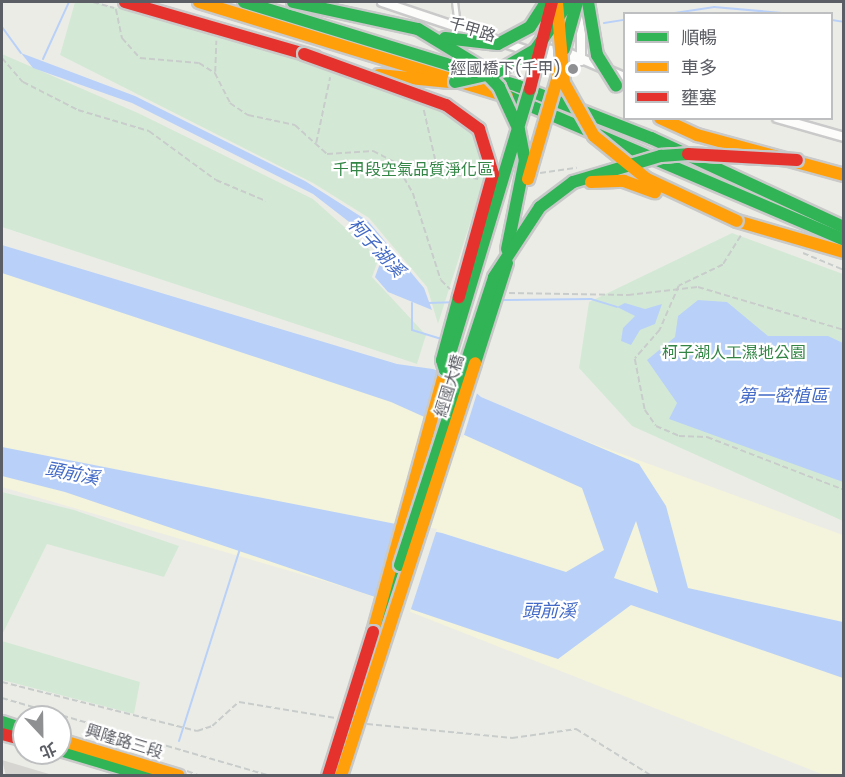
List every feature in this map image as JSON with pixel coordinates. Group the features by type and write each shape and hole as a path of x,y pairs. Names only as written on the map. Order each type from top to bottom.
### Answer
{"main road":[{"path":"199,2 509,97 843,240"},
{"path":"244,2 518,86 651,138 843,227"},
{"path":"293,2 418,29 461,43 498,44 530,27 547,3"},
{"path":"557,2 561,63 579,114 614,156 684,199 741,225"},
{"path":"121,5 411,82 475,79 535,50 569,2"},
{"name":"經國大橋","path":"341,776 504,273 579,2"},
{"path":"588,2 597,55 623,92"},
{"name":"經國大橋","path":"328,776 374,632 445,370 519,130 547,3"},
{"path":"418,29 489,76 519,130 525,160 504,273"},
{"path":"304,54 446,105 479,129 487,142 493,174 442,360 445,370"},
{"path":"664,120 697,135 797,160 843,175"},
{"path":"374,632 386,614 494,277 540,207 573,182 661,156 716,153 797,160"},
{"path":"504,273 541,217 574,188 591,182 624,181 741,225 843,252"},
{"name":"興隆路三段","path":"72,744 170,774"},
{"name":"興隆路三段","path":"72,754 148,776"}],"street":[{"name":"千甲路","path":"382,2 528,47 540,56 581,61 623,77"},
{"path":"579,2 581,61"},
{"path":"528,47 547,3 555,4 579,16"},
{"path":"784,120 843,137"}],"lane":[{"path":"455,2 458,26"}],"path":[{"path":"121,5 122,38 140,58 199,63 214,73"},
{"path":"219,32 214,73 220,90 239,109 296,124 327,154 373,151 395,162 432,161"},
{"path":"2,58 23,82 78,110 149,131 216,180 266,201"},
{"path":"316,143 332,70"},
{"path":"395,162 413,193 441,280 446,288 454,289"},
{"path":"741,225 723,266 673,293 660,330 635,359 637,386 656,426 679,436 707,437 843,490"},
{"path":"502,293 673,293 698,287 843,330"},
{"path":"2,682 188,728 206,730 239,702 341,720"},
{"path":"2,699 270,776"},
{"path":"359,724 512,738 576,729 652,776"},
{"path":"153,761 159,743"}],"green space":[{"name":"千甲段空氣品質淨化區","path":"75,2 95,2 301,56 440,106 476,136 487,170 438,324 427,287 369,218 313,183 60,55"},
{"path":"2,54 138,113 313,199 379,258 372,277 426,335 417,364 2,227"},
{"name":"柯子湖人工濕地公園","path":"732,233 843,274 843,521 632,426 579,368 589,302"},
{"path":"2,492 74,510 179,546 164,577 47,544 2,635"},
{"path":"2,641 140,682 134,714 2,680"}],"sand":[{"path":"2,245 425,382 843,535 843,775 824,775 355,590 2,487"}],"water":[{"path":"21,53 135,96 305,181 368,221 424,288 432,310 388,292 375,277 382,258 357,228 313,194 132,103 33,68"},
{"name":"頭前溪","path":"2,245 397,364 433,369 461,379 481,397 639,464 666,506 688,588 843,622 843,678 631,605 558,659 65,492 2,476 2,447 442,533 566,572 604,550 582,488 391,402 2,273","holes":["636,521 658,593 614,578"]},
{"name":"第一密植區","path":"698,300 727,302 768,336 828,336 843,343 843,482 669,419 677,403 647,360 675,337 678,316"},
{"path":"625,303 645,309 662,304 655,324 640,330 631,345 621,341 623,328 635,316 617,307"}],"pier":[{"path":"442,369 478,390 463,438 426,421"},
{"path":"398,522 437,529 410,612 376,600"}],"building":[{"path":"2,760 12,763 12,765 49,774 49,776 6,776"}],"waterway":[{"path":"43,59 69,2"},
{"path":"681,12 714,7 771,12"},
{"path":"604,23 623,20"},
{"path":"833,20 844,22"},
{"name":"柯子湖溪","path":"2,27 21,53"},
{"path":"499,300 591,299 617,307"},
{"path":"427,303 452,302"},
{"name":"柯子湖溪","path":"412,303 412,330 441,339"},
{"path":"179,741 240,549"}],"traffic: fast":[{"path":"244,2 518,86 651,138 844,227"},
{"path":"293,2 418,29 479,66 499,87 519,130 525,160 507,249"},
{"path":"445,38 498,44 530,27 546,2"},
{"path":"455,82 495,73 535,50 569,2"},
{"path":"564,49 577,2"},
{"path":"588,2 597,55 616,86"},
{"path":"445,370 530,89"},
{"path":"507,96 844,240"},
{"path":"400,565 494,277 540,207 573,182 661,156 688,154"},
{"path":"475,363 507,263"},
{"path":"445,370 442,360 459,297"},
{"path":"373,632 386,614 400,565"},
{"path":"2,722 12,725"},
{"path":"72,754 148,776"}],"traffic: slow":[{"path":"199,2 507,96"},
{"path":"557,2 564,83 594,136 647,179 737,221"},
{"path":"528,179 561,66"},
{"path":"379,75 450,82"},
{"path":"664,120 697,135 844,175"},
{"path":"591,182 624,181 655,192"},
{"path":"737,221 844,252"},
{"path":"341,776 475,363"},
{"path":"373,632 445,370"},
{"path":"72,744 179,776"}],"traffic: jam":[{"path":"125,2 315,57"},
{"path":"530,89 552,2"},
{"path":"304,54 446,105 479,129 493,174 459,297"},
{"path":"688,154 797,160"},
{"path":"328,776 373,632"},
{"path":"2,734 12,737"}],"place":[{"name":"經國橋下(千甲)","path":"573,69"}]}
